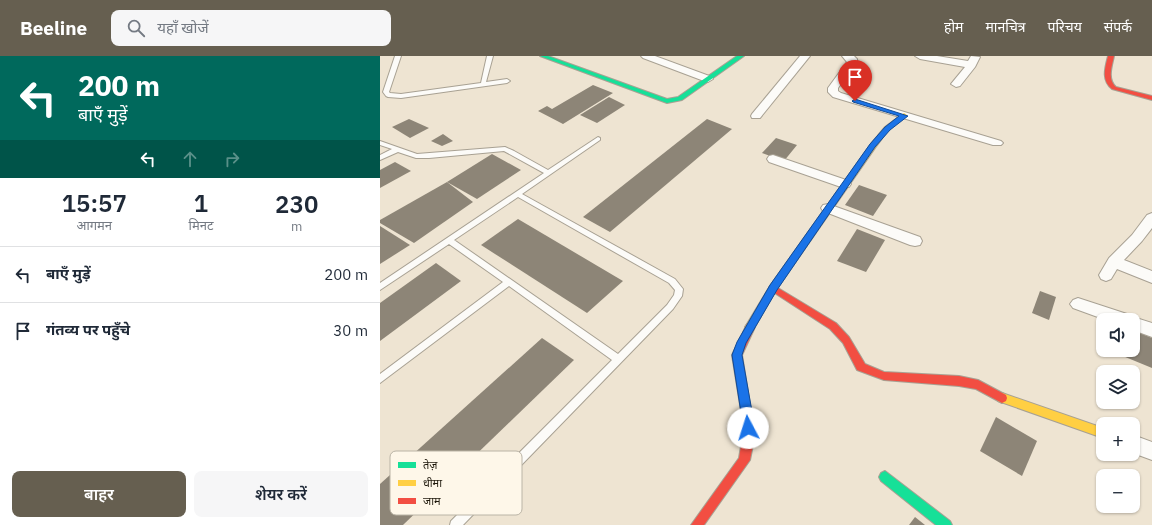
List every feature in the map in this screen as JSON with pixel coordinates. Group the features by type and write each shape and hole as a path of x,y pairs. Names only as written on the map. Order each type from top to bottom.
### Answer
{"street":[{"path":"543,56 667,101 680,98 741,56"},
{"path":"646,56 708,79"},
{"path":"756,116 805,56"},
{"path":"848,56 852,59 852,62 833,88 833,92 842,97 997,143"},
{"path":"920,56 974,61"},
{"path":"1108,56 1108,84 1114,88 1152,98"},
{"path":"956,84 974,61"},
{"path":"697,525 744,460 748,440 747,417 737,355 742,342 774,288 845,184 887,128 904,116"},
{"path":"773,159 845,184"},
{"path":"828,208 915,241"},
{"path":"1106,275 1114,262 1137,238 1152,218"},
{"path":"1114,262 1152,277"},
{"path":"774,288 842,333 849,342 861,367 884,376 978,385 1002,398 1096,431"},
{"path":"1078,304 1104,313"},
{"path":"1140,326 1152,330"},
{"path":"1140,447 1152,451"},
{"path":"885,477 946,525"}],"lane":[{"path":"398,56 386,92 388,95 401,96 507,81"},
{"path":"483,84 490,56"},
{"path":"380,287 450,241 598,139"},
{"path":"380,143 416,156 505,150 512,152 549,173"},
{"path":"380,158 396,150"},
{"path":"518,194 672,281 679,288 678,296 670,307 522,457"},
{"path":"450,241 618,359"},
{"path":"380,379 509,282"},
{"path":"455,525 465,515"}],"building":[{"path":"593,85 613,93 563,124 538,111 547,106 552,109"},
{"path":"609,97 625,105 597,123 580,115"},
{"path":"409,119 429,128 410,138 392,127"},
{"path":"707,119 732,129 610,232 583,217"},
{"path":"443,134 453,141 442,146 431,141"},
{"path":"776,138 797,145 784,161 762,153"},
{"path":"492,154 521,170 477,199 447,182"},
{"path":"395,162 411,171 380,188 380,170"},
{"path":"447,182 473,202 414,243 380,223 380,220"},
{"path":"859,185 887,195 873,216 845,205"},
{"path":"518,219 623,281 587,313 481,245"},
{"path":"380,226 410,245 380,264"},
{"path":"857,229 885,240 866,272 837,261"},
{"path":"436,263 461,281 380,341 380,303"},
{"path":"1040,291 1056,297 1049,320 1032,313"},
{"path":"1140,333 1152,338 1152,368 1125,357 1140,357"},
{"path":"542,338 574,360 480,451 417,451"},
{"path":"996,417 1037,441 1022,476 980,451"},
{"path":"390,475 390,515 413,515 403,525 380,525 380,484"},
{"path":"915,517 925,525 909,525"}],"traffic: fast":[{"path":"543,56 667,101 680,99 741,56"},
{"path":"885,477 946,525"}],"traffic: slow":[{"path":"750,327 773,288 873,146 887,128 904,115"},
{"path":"1002,398 1096,431"}],"traffic: jam":[{"path":"1111,56 1108,74 1111,85 1114,88 1152,98"},
{"path":"773,288 833,326 846,340 861,367 884,376 959,381 978,385 1002,398"},
{"path":"697,525 744,460 748,440 747,417 737,355 750,327"}],"route":[{"path":"748,428 737,355 742,342 774,288 828,208 887,128 904,116 855,101"}]}
